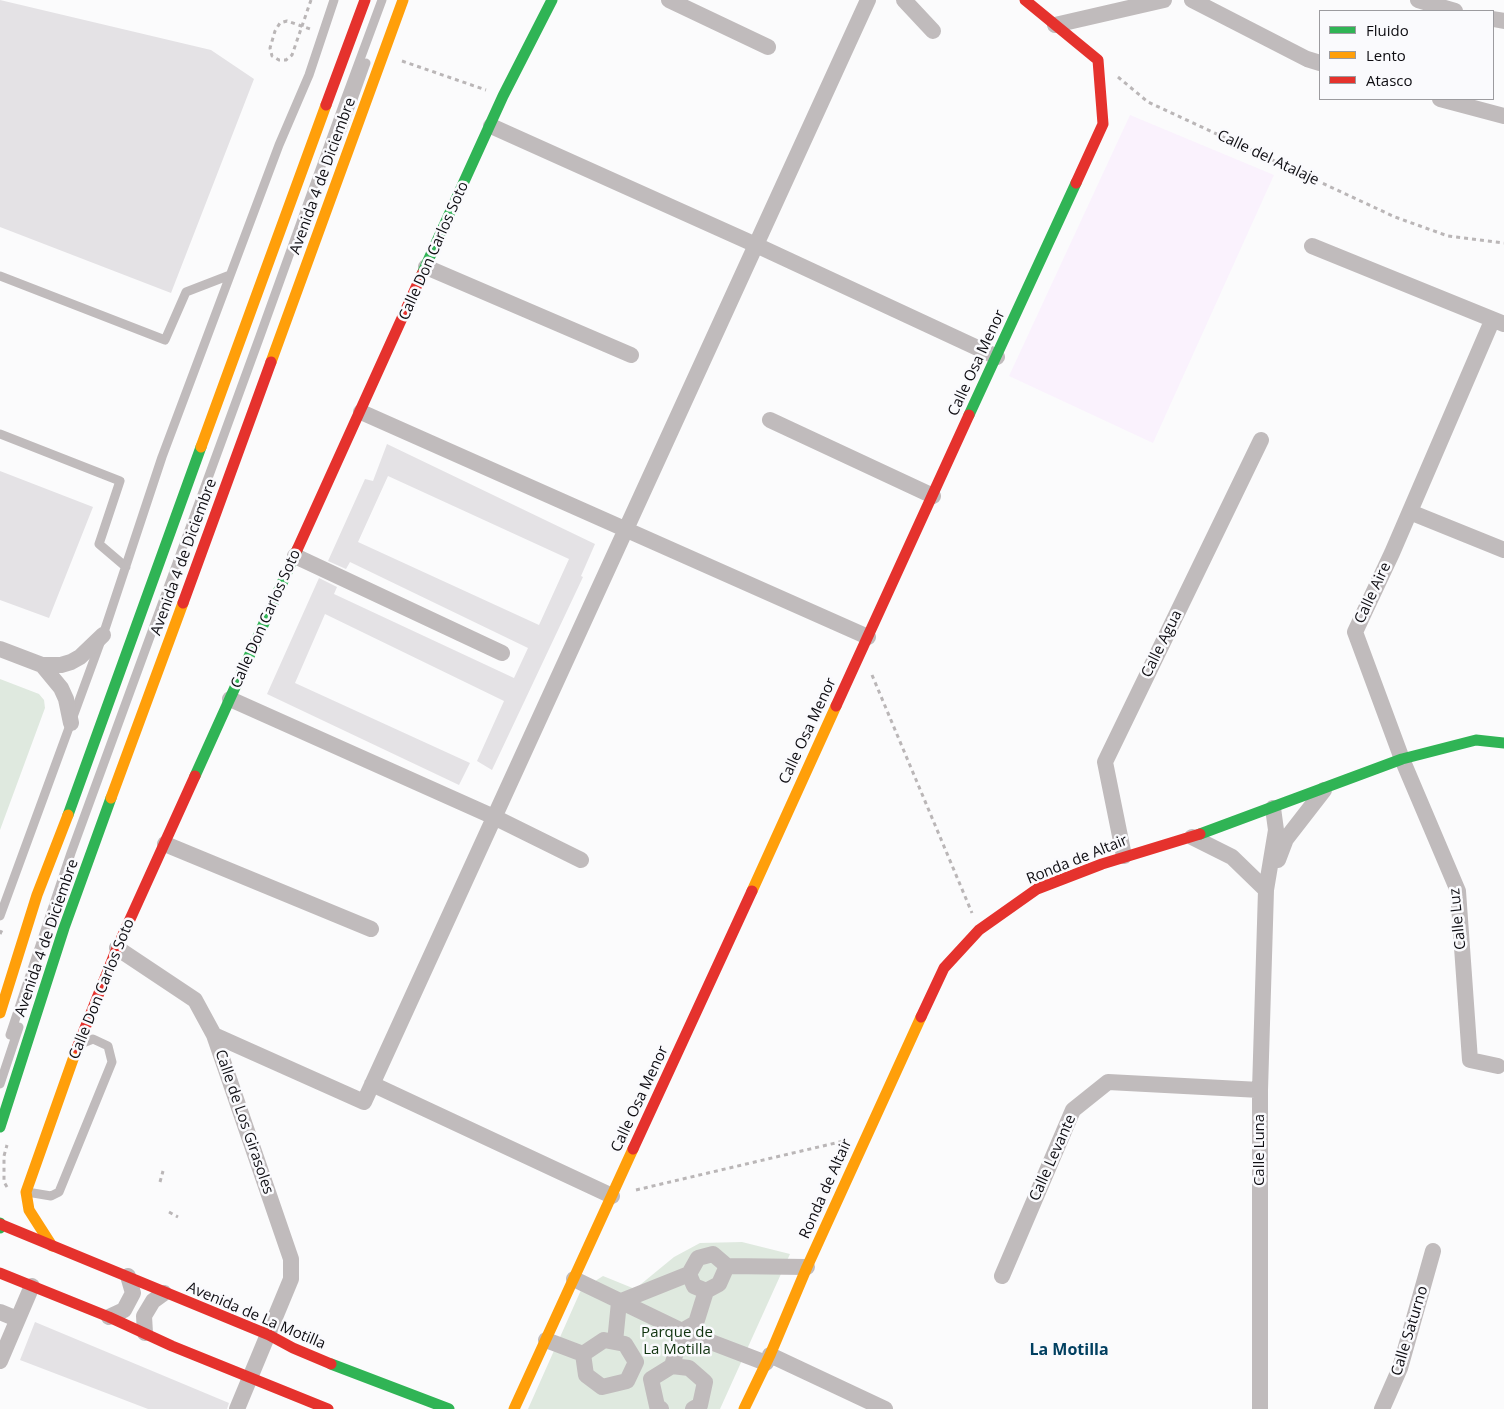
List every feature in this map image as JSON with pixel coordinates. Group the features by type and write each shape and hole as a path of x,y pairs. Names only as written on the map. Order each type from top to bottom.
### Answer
{"street":[{"name":"Avenida 4 de Diciembre","path":"0,1013 37,895 68,816 365,0"},
{"name":"Avenida 4 de Diciembre","path":"0,1127 64,928 403,0"},
{"name":"Calle Don Carlos Soto","path":"26,1192 78,1045 117,948 503,96 552,0"},
{"path":"669,0 768,47"},
{"path":"214,1035 364,1102 868,0"},
{"path":"904,0 933,31"},
{"path":"1025,0 1098,60"},
{"path":"1055,25 1164,0"},
{"path":"1192,0 1307,59 1319,63"},
{"path":"1418,0 1452,10"},
{"name":"Calle Osa Menor","path":"514,1409 1103,124 1098,60"},
{"path":"1444,100 1504,116"},
{"path":"491,126 756,245 996,357"},
{"name":"Calle Aire","path":"1312,246 1498,323 1355,632 1402,759"},
{"path":"426,267 631,355"},
{"path":"361,412 625,531 865,644"},
{"path":"770,420 933,496"},
{"name":"Calle Agua","path":"1124,856 1105,762 1260,440"},
{"path":"1410,512 1504,550"},
{"path":"295,556 502,653"},
{"path":"0,649 42,665 61,665 71,662 90,649 104,635"},
{"path":"42,665 61,688 66,699 71,723"},
{"path":"230,699 494,817 581,860"},
{"name":"Ronda de Altair","path":"744,1409 944,968 979,930 1038,889 1124,856 1192,837 1324,790 1402,759 1476,740 1504,743"},
{"name":"Calle Luz","path":"1402,759 1458,891 1470,1060 1498,1066"},
{"name":"Calle Luna","path":"1266,890 1286,839 1324,790"},
{"name":"Calle Luna","path":"1260,1409 1260,1090 1266,890 1276,830 1274,808"},
{"path":"1192,837 1232,857 1266,890"},
{"path":"165,844 371,929"},
{"name":"Calle de Los Girasoles","path":"117,948 195,1000 214,1035 291,1260 291,1279 250,1378 243,1407"},
{"name":"Calle Levante","path":"1002,1276 1073,1110 1108,1082 1260,1090"},
{"path":"372,1084 612,1196"},
{"path":"26,1192 29,1210 52,1246"},
{"path":"0,1223 0,1228"},
{"name":"Avenida de La Motilla","path":"0,1223 128,1276 164,1293 269,1335 293,1348 370,1380 449,1409"},
{"name":"Calle Saturno","path":"1382,1409 1400,1368 1433,1252"},
{"path":"620,1302 689,1274 698,1258 713,1254 727,1266 807,1268"},
{"path":"672,1366 682,1331 696,1323 706,1291 719,1284 727,1266"},
{"path":"0,1273 328,1409"},
{"path":"689,1274 694,1286 706,1291"},
{"path":"109,1317 124,1310 133,1293 128,1276"},
{"path":"574,1279 682,1331 768,1359 885,1409"},
{"path":"0,1361 32,1286"},
{"path":"145,1333 144,1316 153,1301 164,1293"},
{"path":"615,1342 620,1302"},
{"path":"0,1312 17,1320"},
{"path":"546,1340 583,1354"},
{"path":"604,1340 625,1344 636,1362 627,1381 602,1387 586,1375 583,1354 604,1340"},
{"path":"651,1379 672,1366 688,1368 705,1382 700,1405 693,1409"},
{"path":"632,1370 651,1379"},
{"path":"651,1379 657,1406 661,1409"}],"lane":[{"path":"0,916 104,635 162,457 279,145 310,74 334,0"},
{"path":"0,1067 71,853 382,0"},
{"path":"0,1084 64,894 390,0"},
{"path":"0,276 165,340 186,292 230,275"},
{"path":"0,434 120,481 100,544 126,567"},
{"path":"26,1192 51,1196 60,1192 112,1062 108,1046 93,1040 78,1045"}],"path":[{"path":"287,21 280,23 275,31 270,48 272,56 279,60 286,60 292,55 311,0"},
{"name":"Calle del Atalaje","path":"1098,60 1148,102 1395,217 1448,236 1504,243"},
{"path":"865,644 979,930"},
{"path":"612,1196 813,1147 866,1137"},
{"path":"160,1182 163,1171"},
{"path":"169,1212 178,1217"}],"shaded area":[{"path":"1130,115 1274,175 1153,443 1009,376"}],"green space":[{"path":"0,679 39,694 44,700 45,708 0,830"},
{"name":"Parque de La Motilla","path":"742,1242 790,1254 720,1409 528,1409 581,1290 603,1276 635,1289 674,1257 700,1243"}],"building":[{"path":"0,0 211,50 254,79 171,293 0,227"},
{"path":"387,444 595,544 581,576 583,577 492,770 477,761 504,701 325,614 295,683 470,763 459,785 267,694 319,578 337,587 334,594 514,678 528,648 350,562 346,569 328,561 365,479 373,481","holes":["388,476 569,559 539,625 358,542"]},
{"path":"0,471 93,507 49,618 0,600"},
{"path":"35,1322 229,1403 227,1409 148,1409 20,1360"}],"traffic: fast":[{"path":"422,274 503,96 552,0"},
{"path":"969,415 1076,183"},
{"path":"68,815 201,447"},
{"path":"195,776 297,550"},
{"path":"1200,834 1402,759 1476,740 1504,743"},
{"path":"0,1127 64,928 111,798"},
{"path":"0,1223 0,1228"},
{"path":"331,1364 449,1409"}],"traffic: slow":[{"path":"271,362 403,0"},
{"path":"201,447 326,105"},
{"path":"111,798 183,603"},
{"path":"752,891 836,706"},
{"path":"0,1013 37,895 68,815"},
{"path":"744,1409 921,1017"},
{"path":"52,1246 29,1210 26,1192 77,1048"},
{"path":"514,1409 633,1149"}],"traffic: jam":[{"path":"326,105 365,0"},
{"path":"1025,0 1098,60 1103,124 1076,183"},
{"path":"297,550 422,274"},
{"path":"183,603 271,362"},
{"path":"836,706 969,415"},
{"path":"77,1048 117,948 195,776"},
{"path":"921,1017 944,968 979,930 1037,889 1102,864 1200,834"},
{"path":"633,1149 752,891"},
{"path":"0,1224 269,1335 293,1348 331,1364"},
{"path":"0,1273 109,1317 172,1346 328,1409"}],"district":[{"name":"La Motilla","path":"1069,1350"}]}
